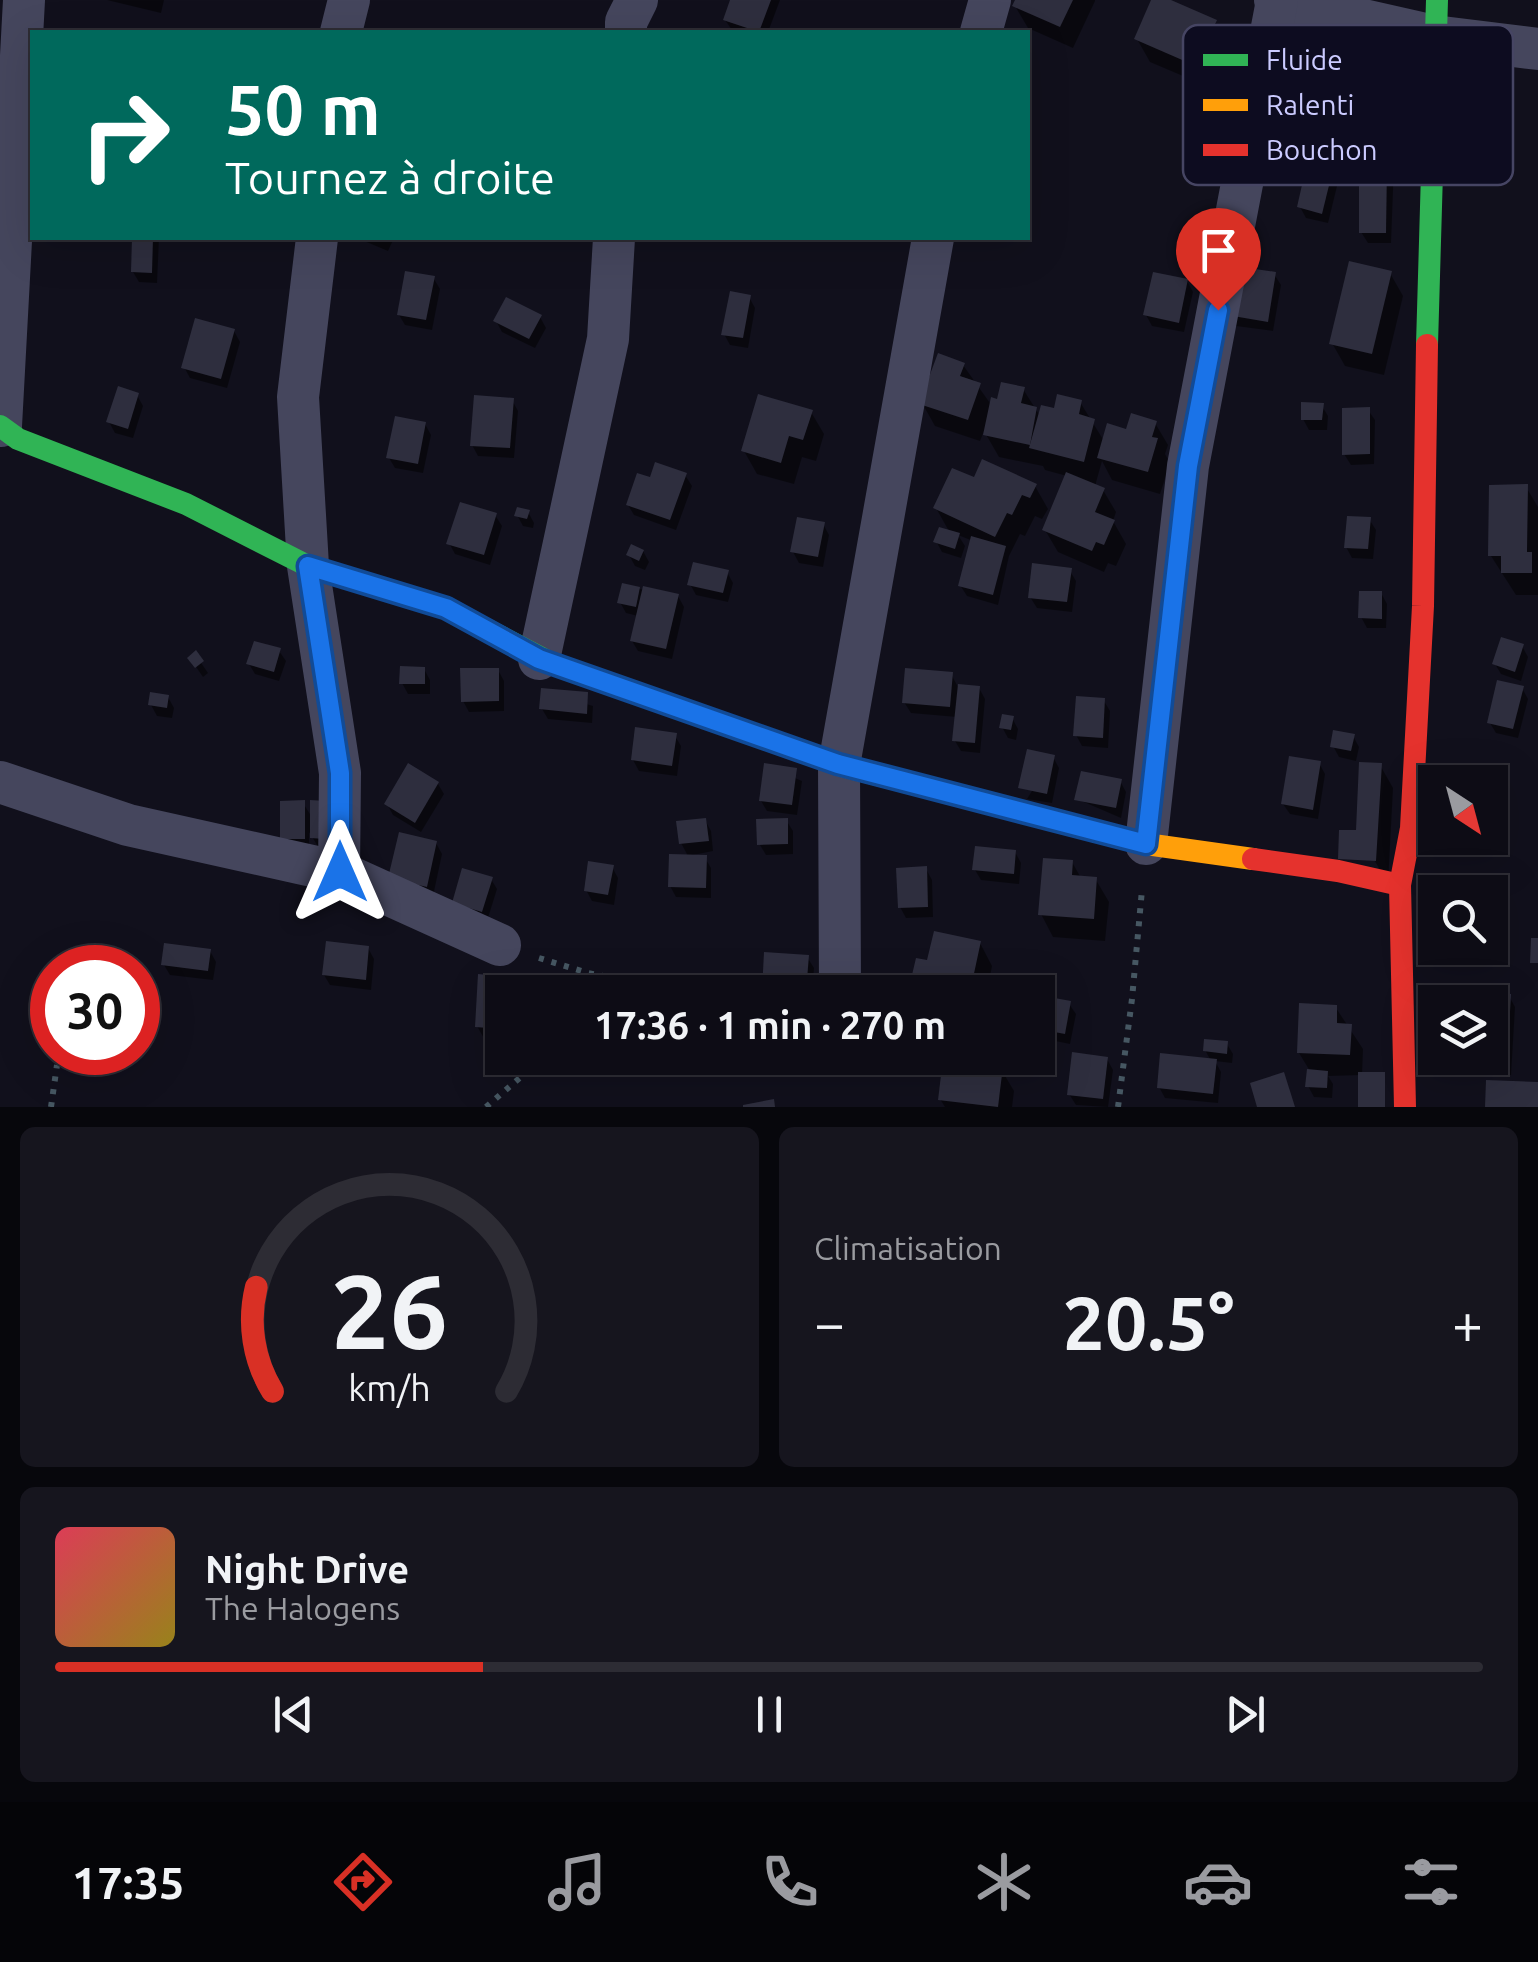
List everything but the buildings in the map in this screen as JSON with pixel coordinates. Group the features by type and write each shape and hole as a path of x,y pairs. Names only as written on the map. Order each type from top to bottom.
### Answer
{"street":[{"path":"24,0 0,426 18,439 186,504 308,566 446,608 539,659 838,764 1146,844 1338,871 1400,885"},
{"path":"341,30 348,0"},
{"path":"626,30 637,0"},
{"path":"982,30 990,0"},
{"path":"1271,25 1276,0 1435,18"},
{"path":"1513,41 1538,49"},
{"path":"1146,844 1188,466 1241,185"},
{"path":"1406,1107 1400,885 1411,828 1423,606 1432,185"},
{"path":"316,240 298,397 308,566 340,773 340,872"},
{"path":"539,659 608,338 614,240"},
{"path":"840,975 838,764 932,240"},
{"path":"0,782 128,825 340,872 500,945"}],"path":[{"path":"1118,1107 1146,844"},
{"path":"52,1107 56,1075"},
{"path":"486,1107 523,1075"}],"traffic: fast":[{"path":"1436,25 1437,0"},
{"path":"1427,345 1432,185"},
{"path":"0,426 18,439 186,504 308,566 446,608 551,663"}],"traffic: slow":[{"path":"551,663 839,765 1146,844 1253,859"}],"traffic: jam":[{"path":"1405,1107 1400,885 1411,828 1423,606 1427,345"},
{"path":"1253,859 1400,885"}],"route":[{"path":"340,872 340,773 308,566 446,608 539,659 838,764 1146,844 1188,466 1218,310"}]}
